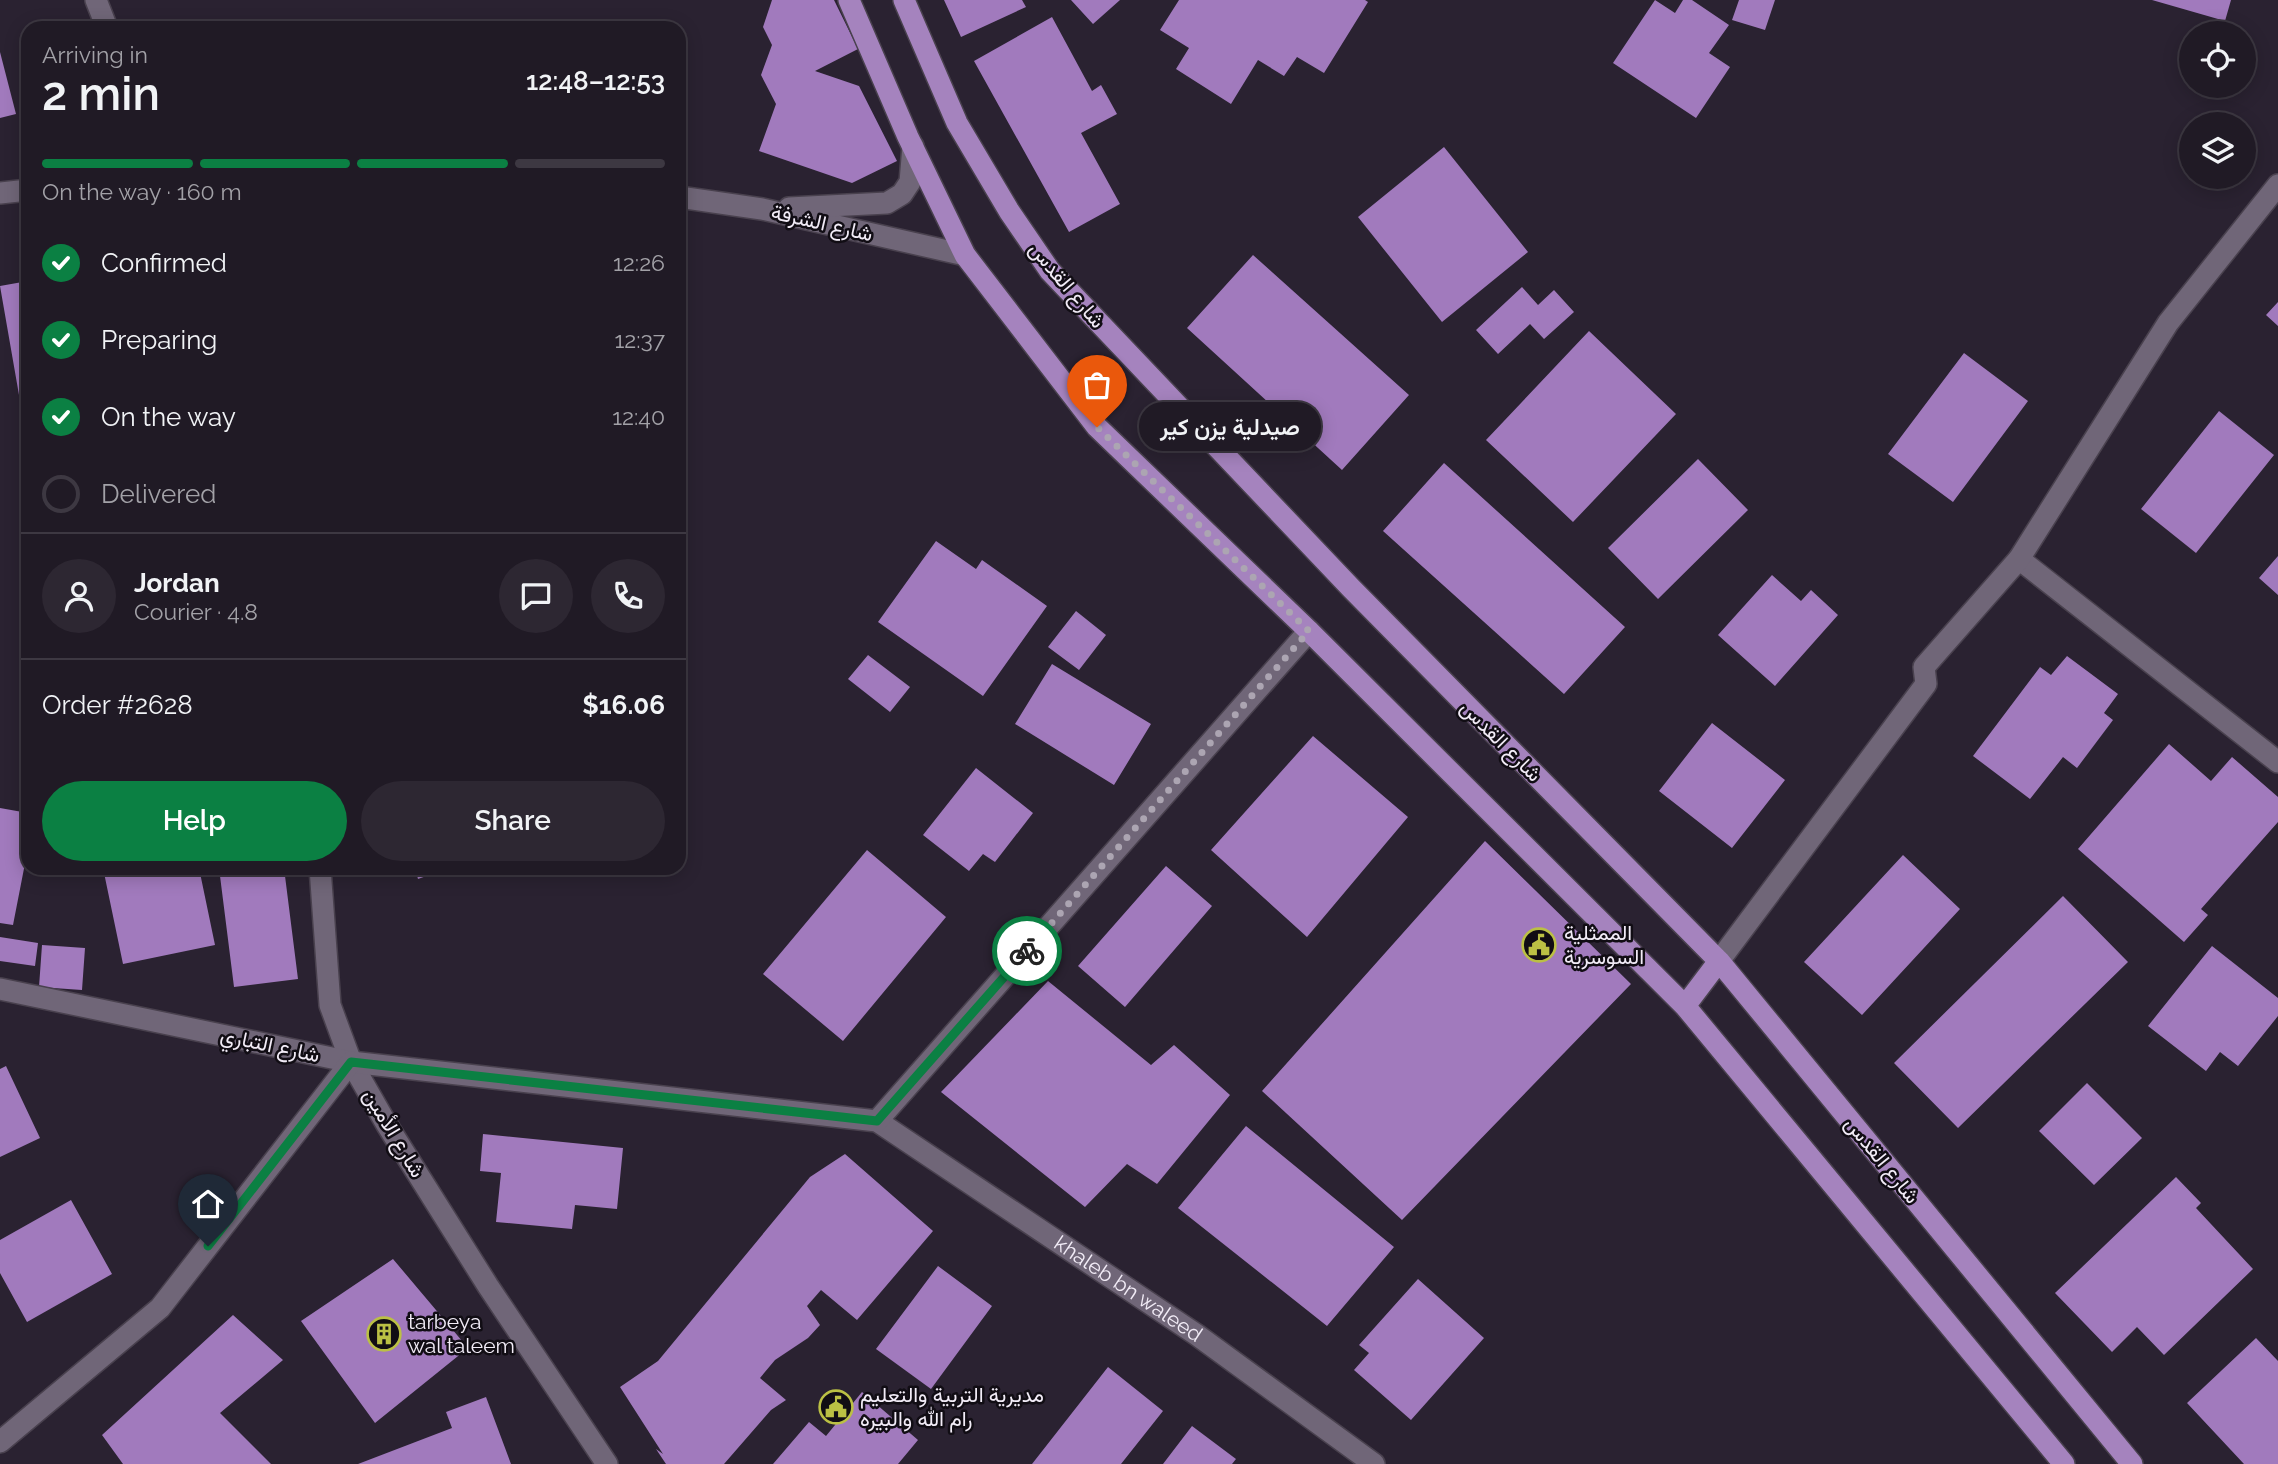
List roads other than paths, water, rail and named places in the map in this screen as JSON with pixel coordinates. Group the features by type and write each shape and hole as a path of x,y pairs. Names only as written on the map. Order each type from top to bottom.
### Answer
{"main road":[{"path":"849,0 913,146 965,255 1097,427 1309,631 1685,1006 2064,1464"},
{"name":"شارع القدس","path":"904,0 957,122 1009,211 1051,271 1351,588 1719,961 2132,1464"},
{"path":"1685,1006 1719,961"}],"street":[{"path":"96,0 104,21"},
{"path":"762,209 887,203 902,194 911,182 913,146"},
{"path":"1719,961 1926,684 1924,667 2019,559 2168,323 2278,185"},
{"path":"0,193 21,191"},
{"name":"شارع الشرفة","path":"686,198 762,209 965,255"},
{"path":"2019,559 2278,762"},
{"path":"877,1121 1309,631"},
{"path":"321,875 330,1005 351,1062"},
{"name":"شارع التباري","path":"0,989 351,1062 877,1121"},
{"name":"شارع الأمين","path":"0,1442 160,1308 351,1062 481,1275 607,1464"},
{"name":"khaleb bn waleed","path":"877,1121 1197,1335 1374,1464"}],"place":[{"name":"صيدلية يزن كير","path":"1097,427"},
{"name":"الممثلية السوسرية","path":"1539,945"},
{"name":"tarbeya wal taleem","path":"384,1334"},
{"name":"مديرية التربية والتعليم رام الله والبيره","path":"836,1407"}]}
